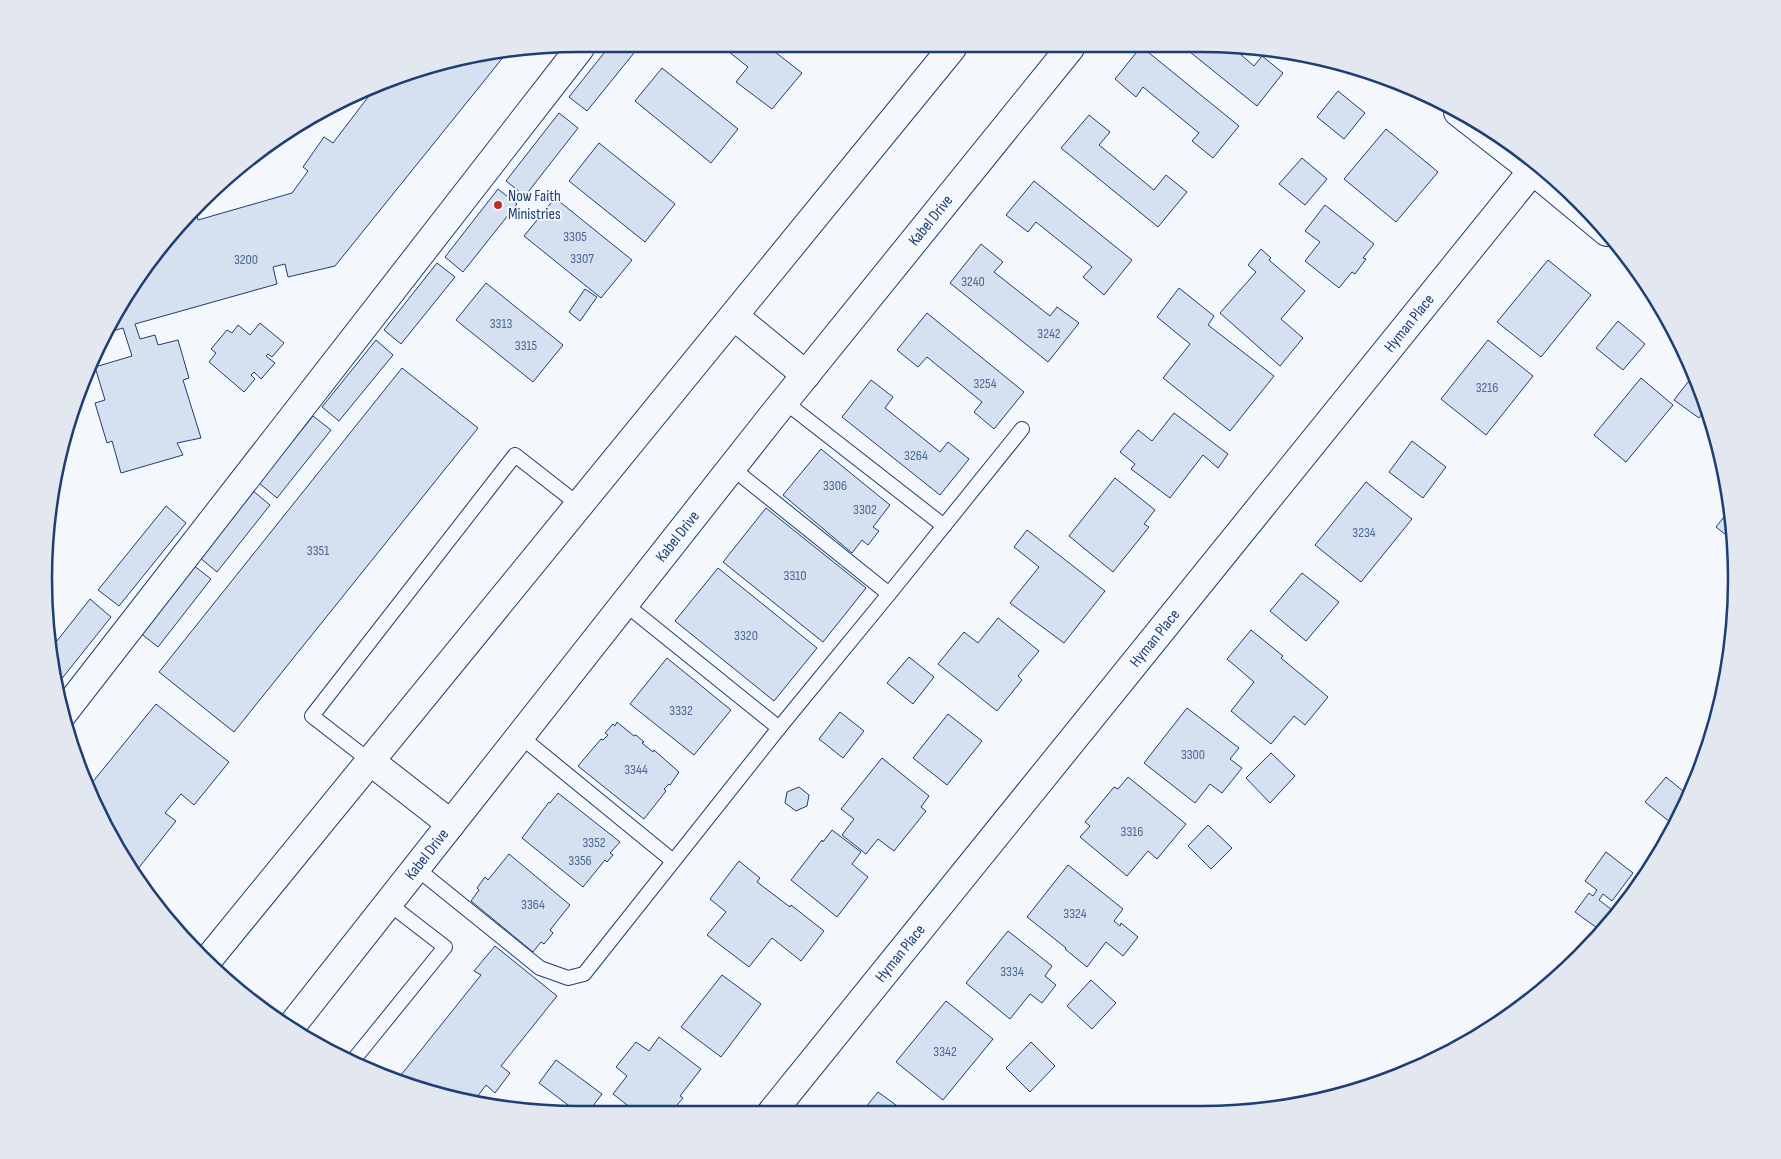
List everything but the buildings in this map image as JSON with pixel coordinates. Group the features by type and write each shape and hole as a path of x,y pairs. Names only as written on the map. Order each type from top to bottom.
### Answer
{"street":[{"path":"68,708 577,52"},
{"path":"211,956 949,52"},
{"name":"Kabel Drive","path":"294,1023 806,375 1067,52"},
{"name":"Hyman Place","path":"777,1106 1533,170"},
{"path":"734,316 806,375"},
{"path":"370,761 451,824"}],"lane":[{"path":"785,402 944,526"},
{"path":"416,868 540,968 568,978 584,974 779,728 1022,430"},
{"path":"370,761 312,716 515,455 579,505"},
{"path":"732,468 889,594"},
{"path":"625,604 779,728"},
{"path":"520,736 673,861"},
{"path":"356,1056 445,947 388,903"}],"place":[{"name":"Now Faith Ministries","path":"498,205"}]}
